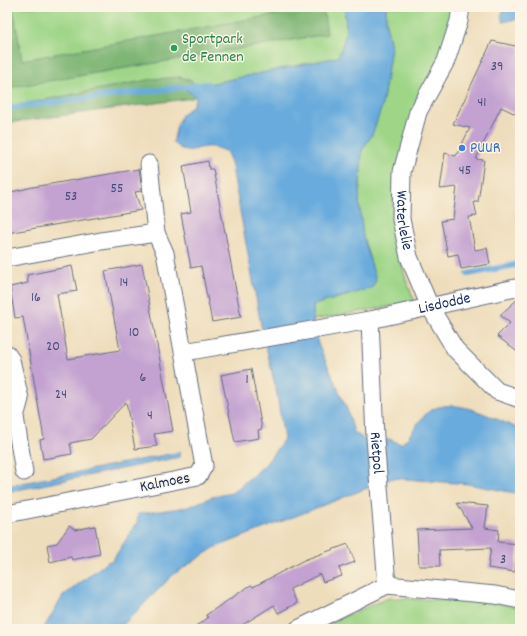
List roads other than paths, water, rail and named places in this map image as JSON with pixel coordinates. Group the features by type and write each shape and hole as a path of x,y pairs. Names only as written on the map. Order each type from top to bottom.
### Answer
{"street":[{"name":"Waterlelie","path":"461,7 459,21 446,60 418,112 402,172 401,219 409,257 430,307 455,349 497,391 520,399"},
{"name":"Kalmoes","path":"7,514 198,476 204,466 165,253 156,233 149,164"},
{"path":"7,258 101,241 156,233"},
{"name":"Lisdodde","path":"370,320 520,287"},
{"path":"184,352 251,342 370,320"},
{"name":"Rietpol","path":"370,320 375,438 387,585"},
{"path":"7,354 11,360 20,399 11,413 24,472"},
{"path":"298,629 387,585 495,594 520,600"}],"water":[{"path":"344,7 386,7 386,24 391,47 382,106 372,135 362,150 359,202 363,237 376,280 372,288 313,305 313,320 318,344 347,409 354,432 365,440 389,439 401,444 425,415 435,408 446,406 458,406 471,409 520,429 520,494 468,484 393,478 214,548 174,574 119,629 43,629 63,596 107,562 112,561 137,523 138,514 188,507 212,497 232,493 265,465 284,439 276,389 261,325 231,162 226,151 218,148 207,147 184,150 173,143 180,118 192,106 196,97 185,89 338,57 346,32"},
{"path":"506,7 520,7 520,18 503,22 501,15"},
{"path":"180,452 180,457 7,492 7,486"}],"waterway":[{"path":"7,108 208,84"},
{"path":"468,274 520,264"}],"place":[{"name":"Sportpark de Fennen","path":"174,48"},
{"name":"PUUR","path":"462,148"}]}
